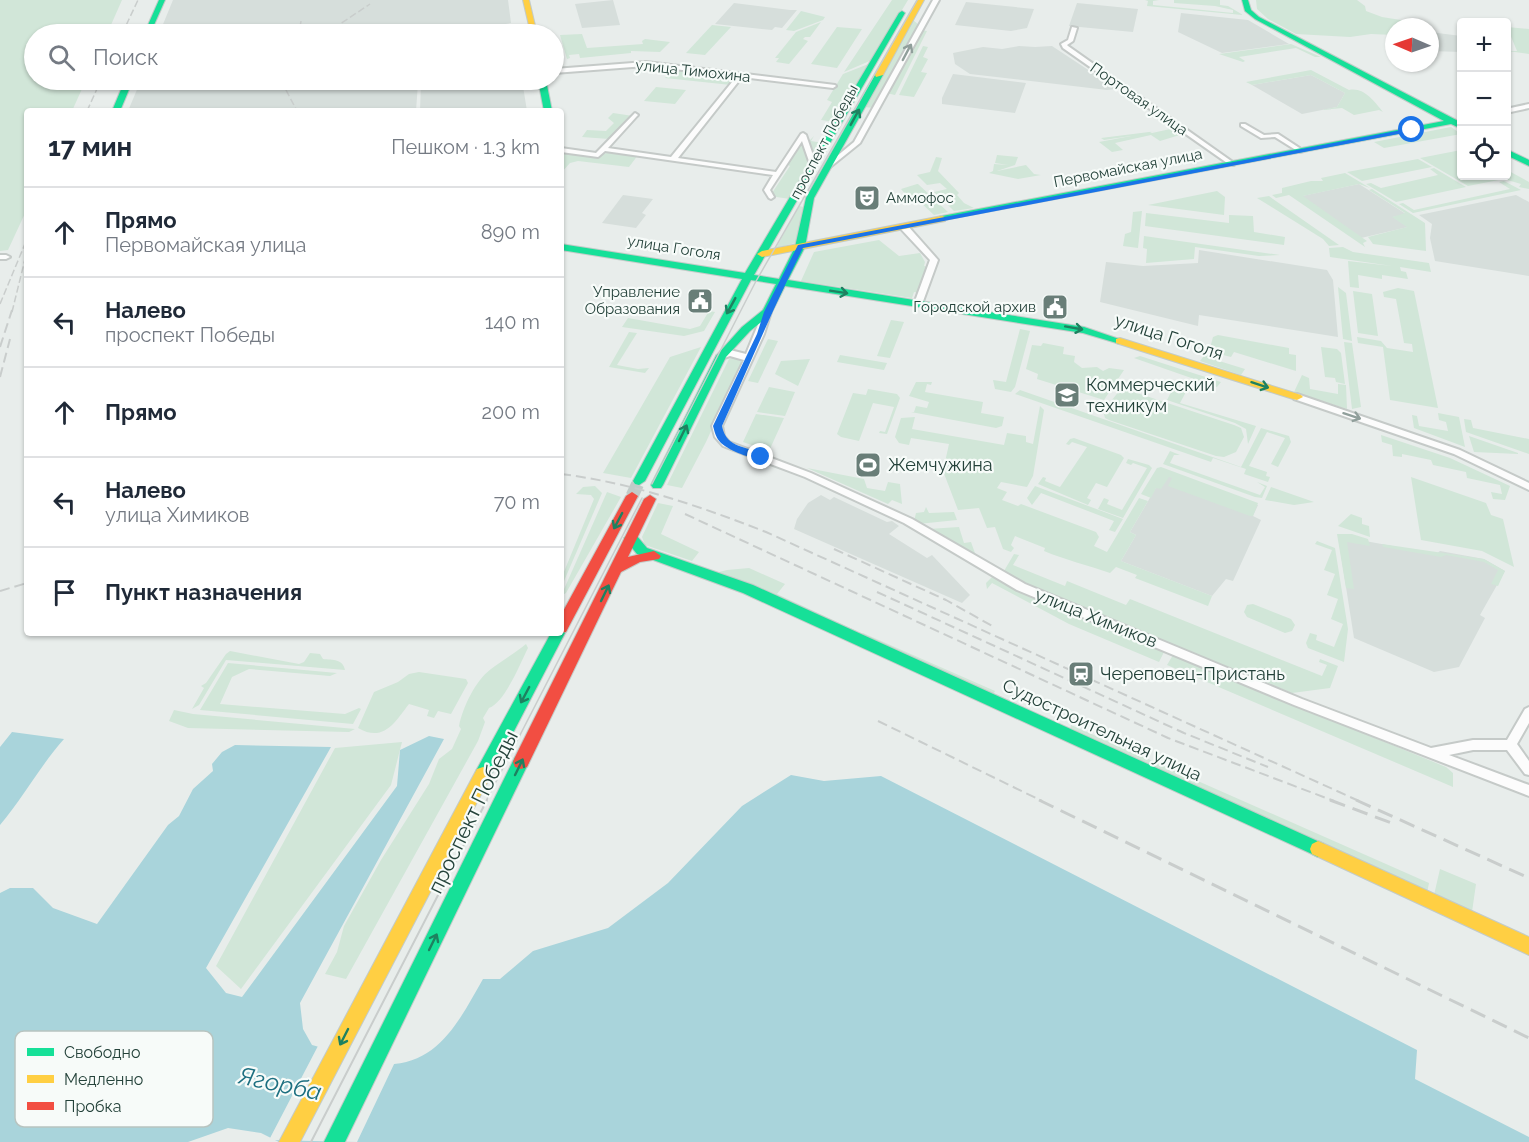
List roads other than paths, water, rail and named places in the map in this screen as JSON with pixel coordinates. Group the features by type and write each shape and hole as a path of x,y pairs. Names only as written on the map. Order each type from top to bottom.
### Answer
{"main road":[{"path":"151,24 162,0"},
{"path":"526,0 532,24"},
{"name":"проспект Победы","path":"639,481 811,159 910,0"},
{"name":"проспект Победы","path":"657,485 721,356 746,329 767,312 800,246 807,206 827,167 916,21 921,0"},
{"path":"1245,0 1248,11 1257,18 1457,122"},
{"path":"117,108 125,90"},
{"path":"544,90 547,108"},
{"name":"Первомайская улица","path":"762,254 1457,123"},
{"path":"1511,154 1529,163"},
{"name":"улица Гоголя","path":"564,248 630,262 1084,330 1297,397"},
{"name":"улица Гоголя","path":"564,256 630,262"},
{"path":"564,622 632,496"},
{"name":"проспект Победы","path":"334,1142 650,499"},
{"name":"Судостроительная улица","path":"631,538 635,546 642,551 748,589 1529,946"},
{"path":"616,569 637,558 656,556"},
{"name":"проспект Победы","path":"289,1142 556,636"}],"street":[{"path":"916,21 936,0"},
{"name":"Портовая улица","path":"1074,27 1070,41 1065,44 1065,47 1232,164"},
{"name":"улица Тимохина","path":"564,70 645,64 833,86"},
{"path":"673,159 741,75"},
{"path":"1511,110 1529,106"},
{"path":"564,150 598,155 635,116"},
{"path":"1243,125 1263,137 1276,135 1301,151"},
{"path":"771,197 767,190 803,135 811,159"},
{"path":"604,149 777,174"},
{"path":"791,153 811,159"},
{"path":"904,227 934,260 918,304"},
{"path":"747,361 767,312"},
{"path":"721,356 736,353 747,357 747,361"},
{"name":"улица Химиков","path":"747,361 717,426 720,437 726,444 808,475 908,521 1021,587 1298,702 1529,790"},
{"name":"улица Гоголя","path":"1297,397 1457,452 1529,487"},
{"path":"1510,745 1529,712"},
{"path":"1430,753 1473,745 1510,745"},
{"path":"1510,745 1529,770"}],"water":[{"path":"12,732 64,739 0,825 0,747"},
{"name":"Ягорба","path":"429,736 444,739 300,1003 303,1029 312,1045 357,1059 383,1064 402,1063 419,1058 445,1038 483,979 500,979 533,951 608,928 668,883 742,806 791,775 824,781 881,776 1417,1050 1415,1079 1529,1137 1529,1142 279,1142 261,1133 228,1128 188,1142 0,1142 0,893 10,888 33,888 53,908 97,924 168,825 179,816 193,789 213,771 212,764 222,752 235,745 331,747 206,968 226,993 242,997 397,786 400,750"}],"tunnel":[{"path":"632,496 639,481"}],"tram line":[{"path":"652,484 755,283 917,0"},
{"path":"486,801 642,498"},
{"path":"311,1142 487,800"}],"railway":[{"path":"127,24 138,0"},
{"path":"340,24 370,4"},
{"path":"88,108 96,90"},
{"path":"286,90 295,108"},
{"path":"0,304 24,246"},
{"path":"12,312 24,263"},
{"path":"0,347 12,310"},
{"path":"0,377 10,339"},
{"path":"564,474 640,489 716,513 766,532 1359,801"},
{"path":"685,514 1168,738 1334,801"},
{"path":"834,549 946,600 994,627"},
{"path":"0,591 24,584"},
{"path":"877,592 1184,733 1268,767"},
{"path":"878,721 1042,801"},
{"path":"1039,800 1529,1038"},
{"path":"1330,800 1397,825"},
{"path":"1356,800 1529,878"}],"place":[{"name":"Аммофос","path":"867,198"},
{"name":"Управление Образования","path":"700,301"},
{"name":"Городской архив","path":"1055,307"},
{"name":"Коммерческий техникум","path":"1067,395"},
{"name":"Жемчужина","path":"868,465"},
{"name":"Череповец-Пристань","path":"1081,674"}]}
